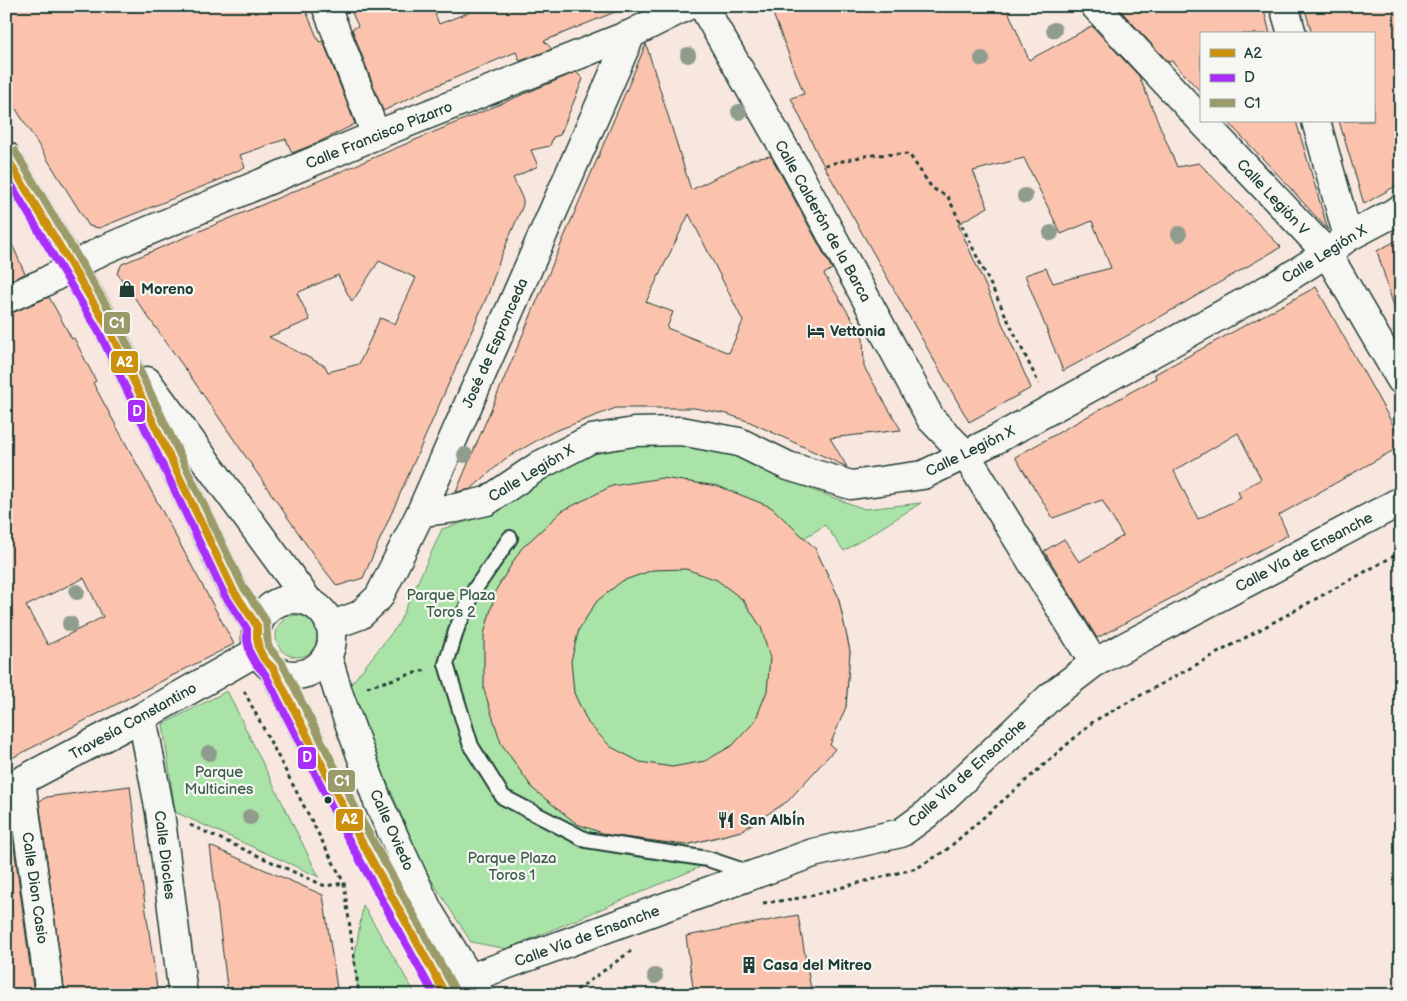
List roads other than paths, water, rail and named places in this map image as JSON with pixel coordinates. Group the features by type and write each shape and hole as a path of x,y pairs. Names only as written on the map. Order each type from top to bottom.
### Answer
{"street":[{"path":"326,6 376,135"},
{"name":"Calle Francisco Pizarro","path":"6,298 43,283 103,250 376,135 631,34 687,6"},
{"name":"Calle Calderón de la Barca","path":"703,6 797,171 931,419 966,455 1094,663"},
{"name":"Calle Legión V","path":"1095,6 1200,118"},
{"path":"1284,6 1291,32"},
{"name":"José de Espronceda","path":"330,626 360,615 379,597 421,512 631,34"},
{"name":"Calle Legión V","path":"1204,122 1327,253 1401,380"},
{"path":"1316,122 1348,237"},
{"name":"Calle Oviedo","path":"6,156 109,329 233,590 354,828 446,995"},
{"name":"Calle Legión X","path":"421,512 456,508 487,501 540,465 591,438 634,432 681,431 738,442 788,466 851,485 923,475 966,455 1281,282 1327,253 1348,237 1401,208"},
{"name":"Calle Oviedo","path":"109,329 309,602"},
{"name":"Calle Vía de Ensanche","path":"475,986 755,875 813,854 901,833 927,814 1051,696 1094,663 1401,501"},
{"path":"296,599 309,602 326,616 330,626 331,646 327,655 319,665 309,672 284,674 263,649 263,614 272,605 284,600 296,599"},
{"name":"Travesía Constantino","path":"13,785 263,649"},
{"name":"Calle Oviedo","path":"327,655 339,695 378,802 428,910 475,986"},
{"name":"Calle Diocles","path":"142,716 160,812 183,995"},
{"name":"Calle Dion Casio","path":"13,785 50,995"}],"lane":[{"path":"510,538 475,589 457,628 446,664 471,746 503,797 586,840 708,859 755,875"}],"place":[{"name":"Moreno","path":"127,289"},
{"name":"Vettonia","path":"816,331"},
{"name":"San Albĺn","path":"726,820"},
{"name":"Casa del Mitreo","path":"749,965"}],"park label":[{"name":"Parque Plaza Toros 2","path":"451,604"},
{"name":"Parque Multicines","path":"219,780"},
{"name":"Parque Plaza Toros 1","path":"512,866"}]}
